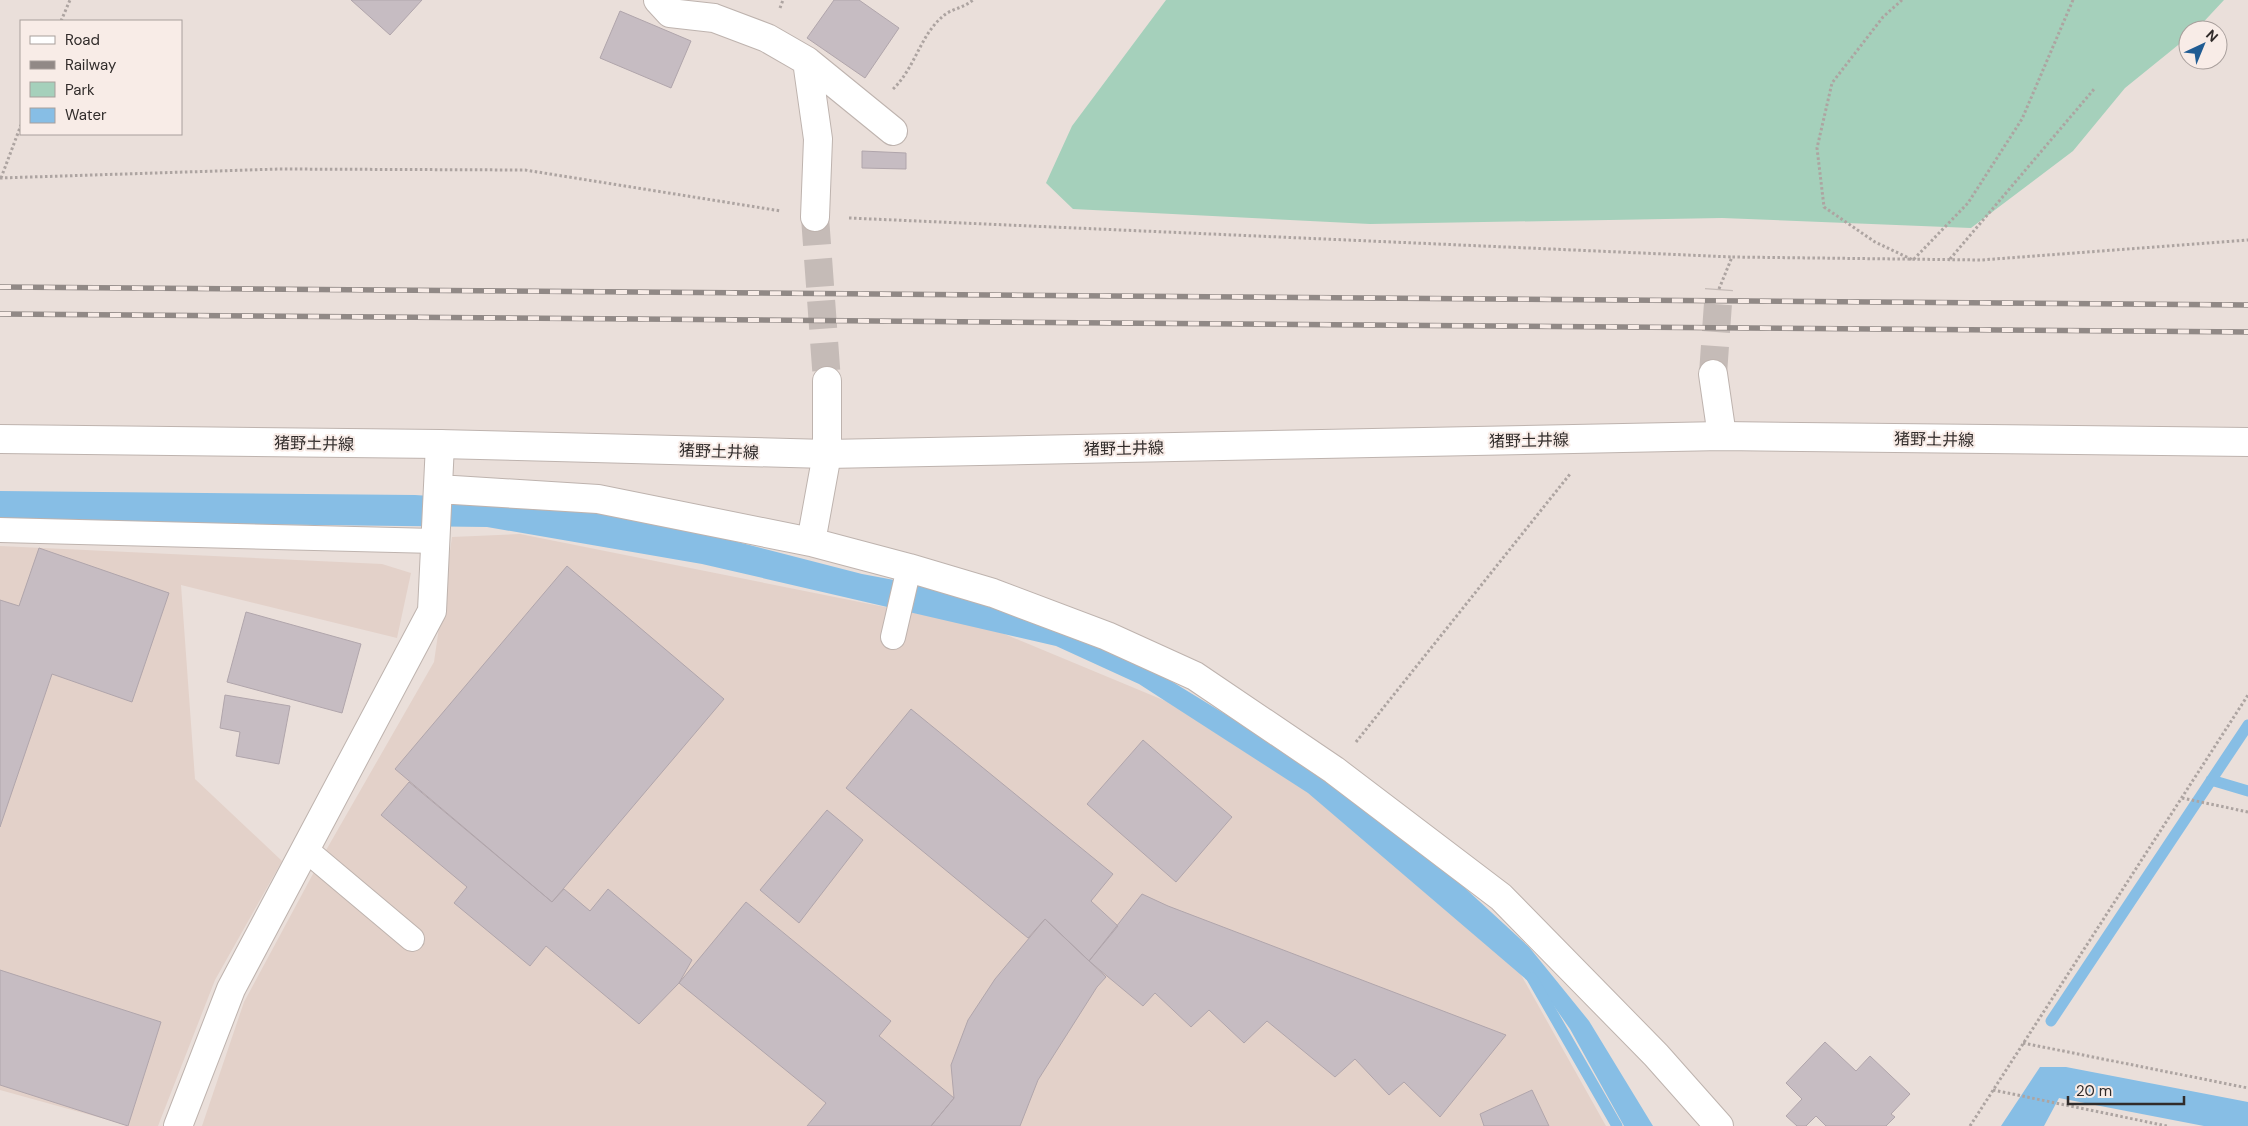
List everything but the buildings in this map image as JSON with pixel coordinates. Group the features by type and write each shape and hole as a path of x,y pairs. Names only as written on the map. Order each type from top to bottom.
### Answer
{"street":[{"path":"658,0 670,12 714,18 767,38 807,61 893,131"},
{"path":"807,61 818,139 815,217"},
{"path":"1714,374 1722,436"},
{"path":"811,542 827,454 827,381"},
{"name":"猪野土井線","path":"0,439 440,444 827,454 1722,436 2248,442"},
{"path":"178,1126 231,990 432,611 440,444"},
{"path":"438,489 598,499 811,542 993,593 1107,636 1195,676 1334,770 1501,897 1656,1055 1718,1126"}],"lane":[{"path":"0,530 435,541"},
{"path":"893,637 909,568"},
{"path":"305,849 412,939"}],"path":[{"path":"62,20 70,0"},
{"path":"869,112 905,78 925,39 942,16 973,0"},
{"path":"1902,0 1883,17 1832,83 1817,148 1824,207 1875,242 1913,260"},
{"path":"1913,260 1968,203 2022,119 2073,0"},
{"path":"1950,260 2095,88"},
{"path":"20,128 0,178 278,169 525,170 815,217 1732,257 1980,260 2248,240"},
{"path":"1719,290 1732,257"},
{"path":"1334,770 1599,438"},
{"path":"1970,1126 2248,696"},
{"path":"2182,798 2248,812"},
{"path":"2023,1043 2248,1088"},
{"path":"1993,1090 2167,1126"}],"shaded area":[{"path":"520,534 990,628 1168,702 1318,799 1520,973 1606,1126 202,1126 244,1002 321,859 434,662 452,537"},
{"path":"0,546 382,564 411,573 397,638 181,585 195,779 282,861 215,980 158,1126 130,1126 0,1090"}],"green space":[{"path":"1166,0 2224,0 2205,20 2178,20 2178,45 2125,88 2073,151 1971,228 1722,218 1370,224 1073,209 1046,183 1072,126"}],"water":[{"path":"0,491 415,495 579,506 637,516 862,574 964,593 1135,659 1279,747 1415,842 1529,947 1589,1021 1653,1126 1624,1126 1570,1029 1549,999 1308,793 1139,684 1056,646 702,564 487,527 62,522 0,519"},
{"path":"2040,1067 2066,1067 2248,1102 2248,1126 2204,1126 2059,1098 2044,1126 2001,1126"}],"waterway":[{"path":"2051,1021 2248,725"},
{"path":"2211,780 2248,791"},
{"path":"1532,978 1617,1126"}],"tunnel":[{"path":"815,217 827,381"},
{"path":"1713,374 1719,289"}],"railway":[{"path":"0,287 2248,305"},
{"path":"0,314 2248,332"}]}
